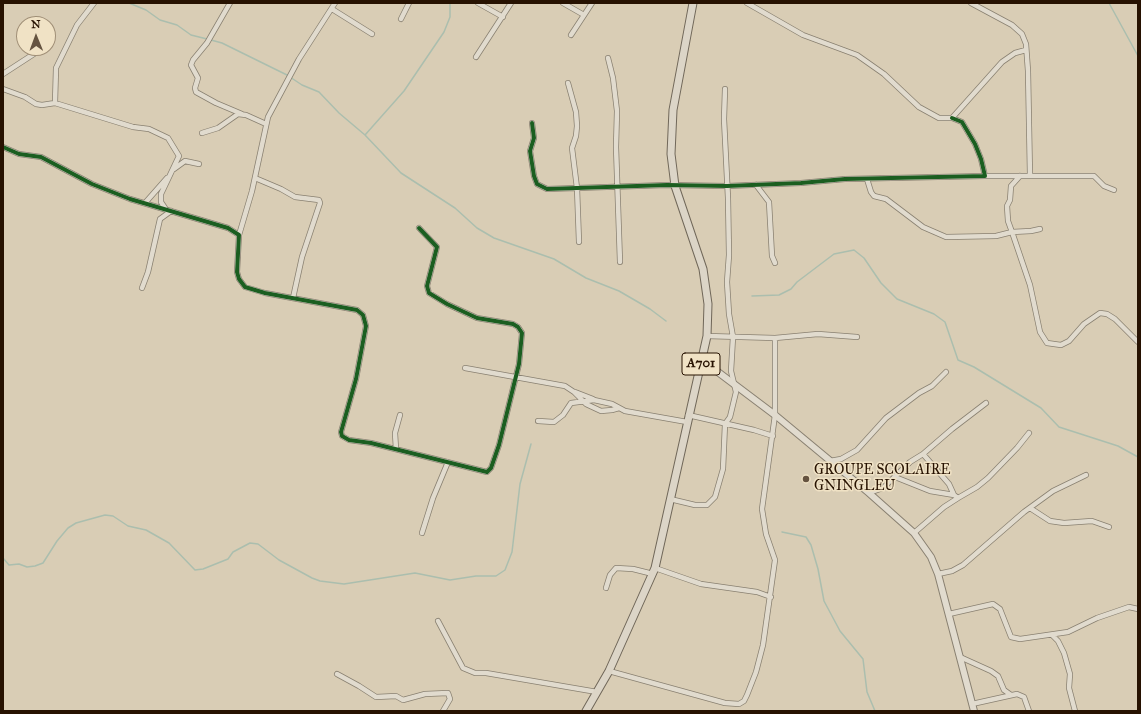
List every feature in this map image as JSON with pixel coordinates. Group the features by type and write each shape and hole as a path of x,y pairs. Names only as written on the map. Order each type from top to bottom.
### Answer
{"main road":[{"name":"A701","path":"586,711 609,671 654,571 702,360 706,336 708,304 702,269 674,186 671,154 673,110 693,3"}],"street":[{"path":"55,103 56,68 77,25 94,3"},
{"path":"230,3 212,35 191,65 198,78 195,88 196,92 266,124"},
{"path":"335,3 294,67 266,124 255,178 239,235 238,272 241,282 246,287 265,293 357,310 363,315 366,326 365,335 342,434 344,438 396,449 483,472 490,470 499,445 516,377 522,333 518,327 503,322 477,318 440,301 429,293 427,286 437,247 419,228"},
{"path":"401,19 409,3"},
{"path":"478,3 502,17"},
{"path":"476,58 511,3"},
{"path":"563,3 584,15"},
{"path":"571,35 592,3"},
{"path":"747,3 803,35 857,55 872,64 926,112 939,118 952,118 962,122 975,144 981,159 985,176"},
{"path":"972,3 1012,25 1022,34 1026,50 1030,176"},
{"path":"332,9 372,34"},
{"path":"952,118 1002,62 1015,53 1026,50"},
{"path":"3,74 31,56"},
{"path":"608,58 613,78 617,111 620,262"},
{"path":"568,83 576,112 576,136 572,148 577,188 578,242"},
{"path":"3,89 25,96 36,104 42,105 55,103 161,134 172,144 179,156 161,194 161,202 165,208"},
{"path":"670,499 695,505 707,505 715,497 723,469 725,424 730,417 735,400 736,392 731,371 733,337 729,314 727,282 729,255 724,119 725,89"},
{"path":"202,134 218,128 235,115 242,114"},
{"path":"532,123 534,138 530,156 537,184 547,190 577,188 727,186 867,179 985,176 1094,176 1104,186 1114,190"},
{"path":"3,147 19,154 43,158 92,184 145,203 228,228 239,235"},
{"path":"177,160 199,164"},
{"path":"145,203 172,172 184,162"},
{"path":"1020,176 1011,186 1010,200 1007,206 1008,217 1030,285 1040,332 1047,343 1061,345 1069,341 1084,324 1100,313 1107,314 1115,319 1138,342"},
{"path":"255,178 281,189 295,197 319,200 320,203 302,256 293,298"},
{"path":"867,179 871,192 874,196 886,200 923,227 946,237 996,236 1012,232 1040,229"},
{"path":"756,185 769,202 772,256 775,263"},
{"path":"142,288 148,272 160,219 171,211"},
{"path":"706,336 775,338 818,334 857,337"},
{"path":"609,671 714,701 739,704 744,702 756,672 763,645 771,597 775,560 766,534 762,509 775,415 775,338"},
{"path":"702,360 775,415 869,493 914,533 931,556 938,574 974,711"},
{"path":"465,368 565,386 574,392 594,400 612,404 630,412 688,418 725,424 754,430 773,436"},
{"path":"830,461 849,455 857,450 886,418 918,393 932,386 946,372"},
{"path":"574,392 581,400 591,407 601,411 619,408"},
{"path":"538,421 554,422 563,415 571,403 581,400 594,400"},
{"path":"869,493 883,488 910,462 923,454 986,403"},
{"path":"396,449 395,433 400,415"},
{"path":"914,533 944,507 977,487 988,478 1017,448 1029,433"},
{"path":"923,454 949,484 954,495 958,498"},
{"path":"422,533 433,498 448,462"},
{"path":"938,574 952,571 963,565 1006,526 1053,491 1086,475"},
{"path":"895,477 930,492 954,495"},
{"path":"1030,508 1050,521 1064,523 1092,521 1109,527"},
{"path":"606,588 610,575 616,568 654,571 701,584 757,592 771,597"},
{"path":"949,614 993,604 1000,609 1008,632 1015,638 1068,632 1088,621 1138,606"},
{"path":"1132,607 1138,609"},
{"path":"438,621 463,668 475,673 486,672 596,692"},
{"path":"1052,635 1058,641 1064,653 1070,674 1069,688 1075,711"},
{"path":"960,657 991,671 998,676 1004,690 1011,695"},
{"path":"337,674 376,697 396,696 403,700 425,694 448,693 450,698 443,711"},
{"path":"972,704 1020,694 1024,697 1029,711"}],"waterway":[{"path":"129,3 146,10 160,20 177,25 191,35 207,39"},
{"path":"365,135 404,91 444,32 450,17 450,3"},
{"path":"1109,3 1138,56"},
{"path":"211,40 222,43 287,75 302,85 319,92 339,113 365,135 401,173 455,208 477,228 494,238 554,259 586,278 619,291 650,309 666,321"},
{"path":"752,296 779,295 791,289 797,282 834,254 854,250 864,258 881,283 897,299 934,314 945,322 958,360 974,367 1041,408 1059,427 1118,446 1138,457"},
{"path":"3,558 9,565 19,564 27,567 43,563 57,541 68,528 76,523 105,515 113,516 128,526 146,530 169,543 195,570 203,569 228,559 233,552 250,543 258,544 279,560 320,581 344,584 415,573 450,580 476,576 496,576 505,570 512,552 520,484 531,444"},
{"path":"782,532 806,537 811,545 818,569 824,601 840,631 863,659 867,692 875,711"}],"cycle path":[{"path":"532,123 534,138 530,151 534,176 537,184 547,189 667,185 727,186 801,183 845,179 985,176 981,159 975,144 962,122 952,118"},
{"path":"3,147 19,154 41,157 92,184 130,199 228,228 239,235 237,272 239,279 245,287 265,293 357,310 363,315 366,326 356,379 341,432 342,436 349,440 371,443 487,472 491,468 499,445 519,364 522,333 518,327 513,324 477,318 447,304 429,293 427,286 437,247 419,228"}],"place":[{"name":"GROUPE SCOLAIRE GNINGLEU","path":"806,479"}]}
